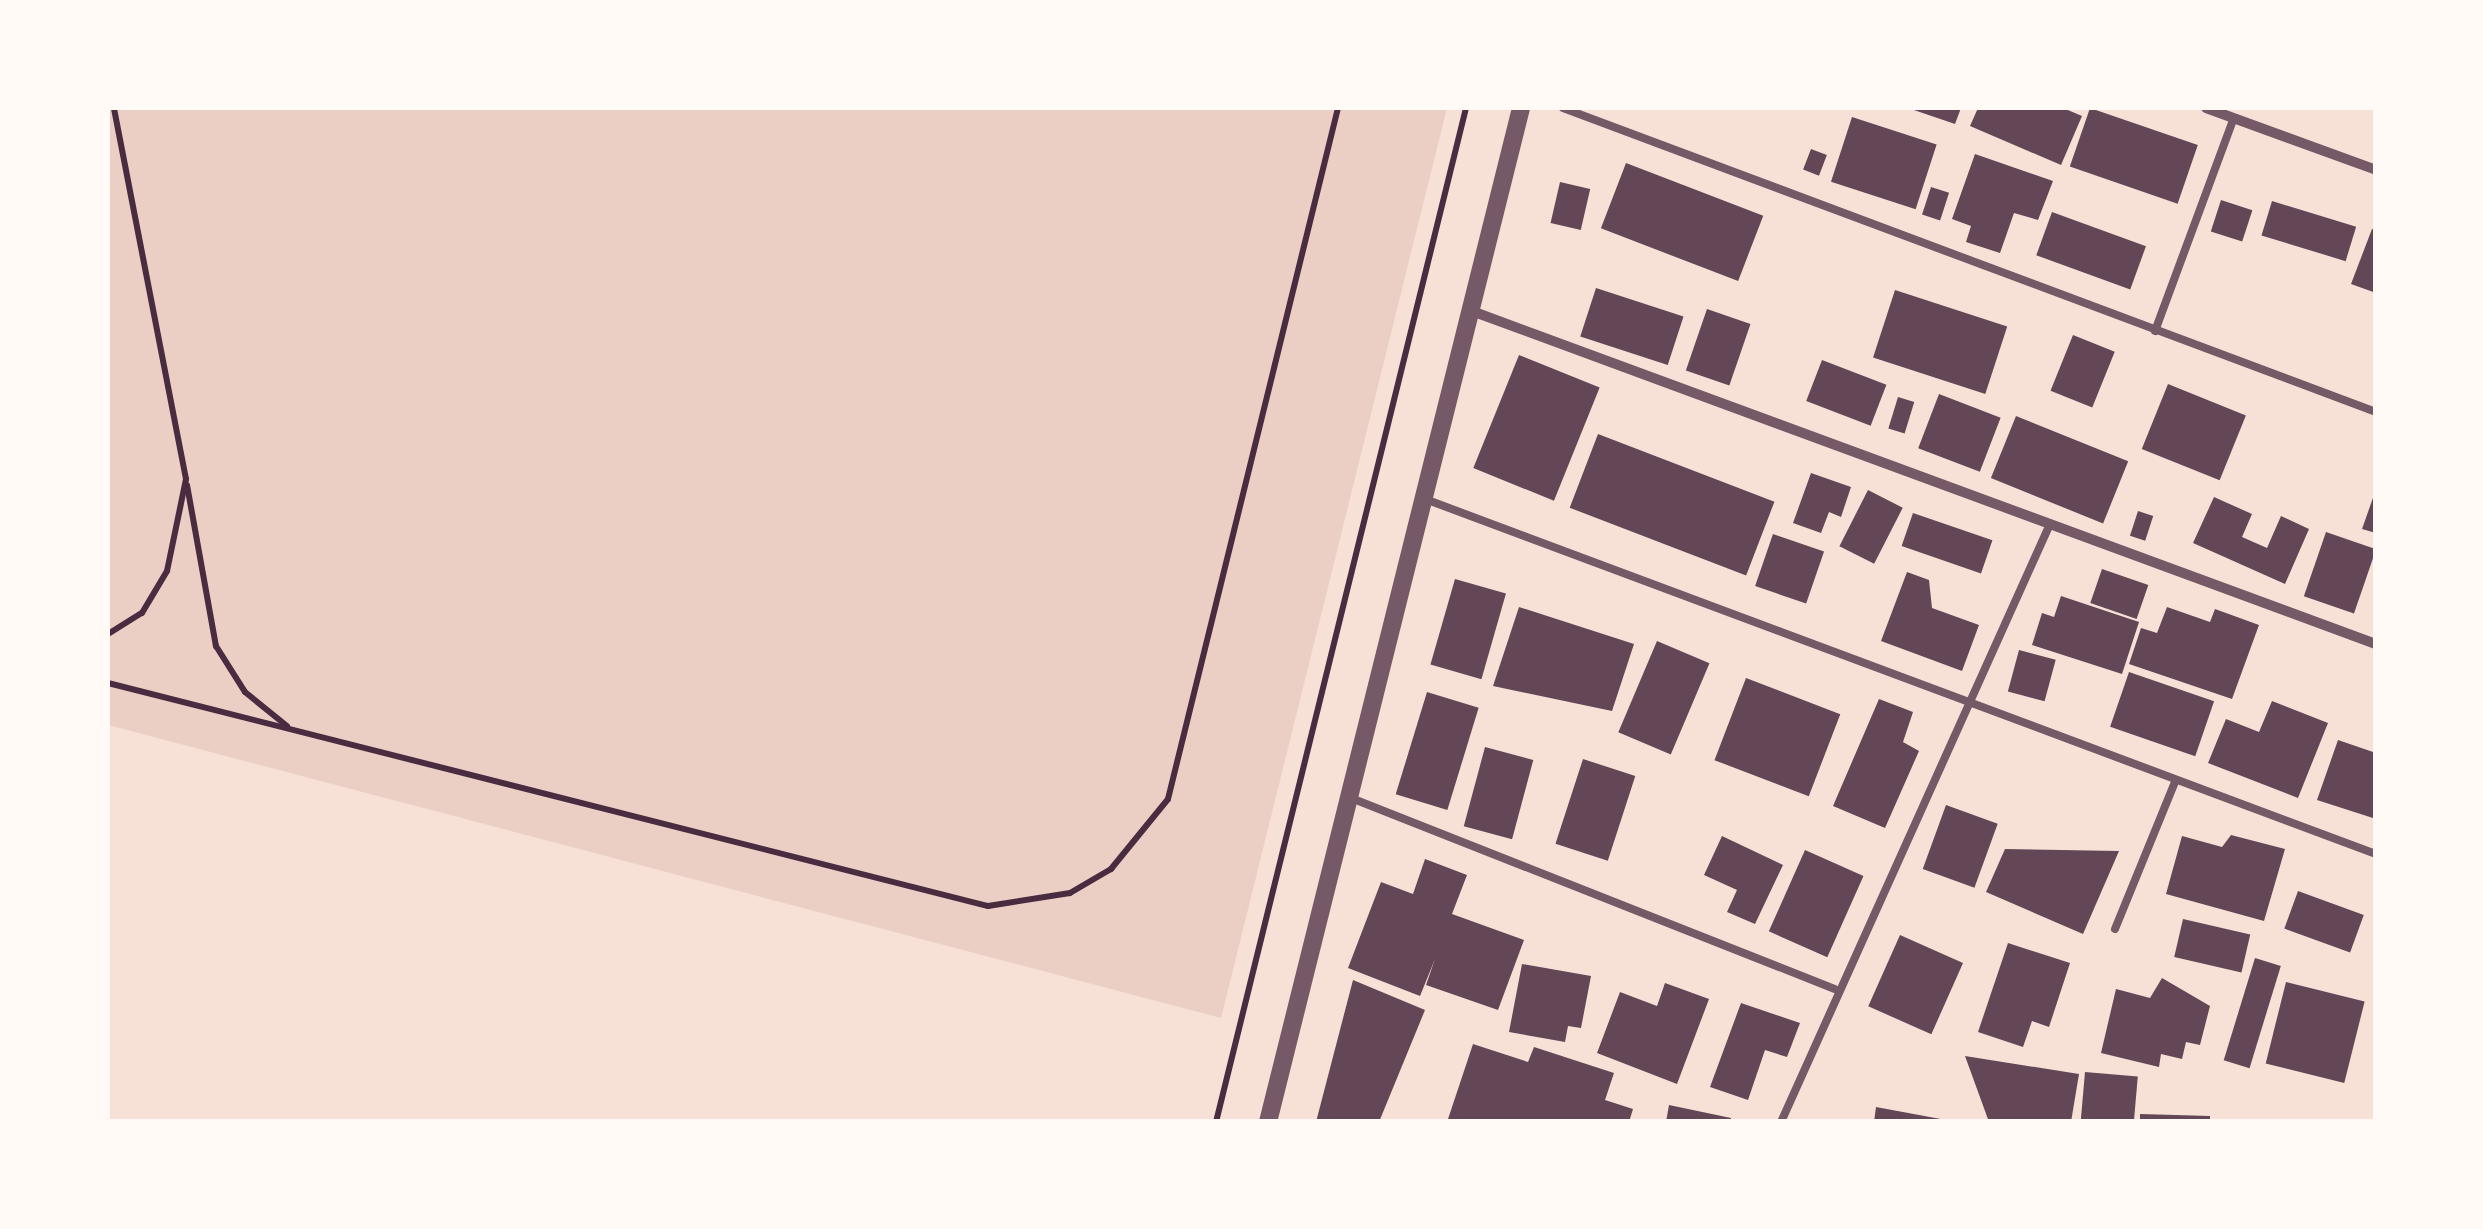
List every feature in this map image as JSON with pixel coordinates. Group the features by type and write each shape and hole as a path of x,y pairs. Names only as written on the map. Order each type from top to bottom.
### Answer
{"street":[{"path":"1268,1122 1522,108"},
{"path":"2206,108 2376,170"},
{"path":"1469,310 2376,644"}],"lane":[{"path":"1563,108 2376,412"},
{"path":"2155,331 2234,118"},
{"path":"1425,499 2376,854"},
{"path":"1781,1122 1836,989 1972,705 2050,524"},
{"path":"2115,930 2175,782"},
{"path":"1347,796 1836,989"}],"path":[{"path":"114,108 216,646 245,692 291,729"},
{"path":"108,683 988,906 1044,901 1110,870 1168,799 1338,108"},
{"path":"1216,1122 1466,108"},
{"path":"108,634 142,613 167,571 186,479"}],"shaded area":[{"path":"108,108 1447,108 1221,1018 108,725"}],"building":[{"path":"1908,108 1961,108 1955,124"},
{"path":"1978,108 2063,108 2082,116 2061,165 1970,126"},
{"path":"2090,108 2198,145 2178,204 2070,167"},
{"path":"1852,117 1937,145 1916,209 1831,182"},
{"path":"1811,149 1827,155 1819,176 1803,170"},
{"path":"1975,154 2053,181 2038,220 2014,213 2000,253 1966,242 1971,226 1952,219"},
{"path":"1626,163 1763,216 1738,281 1601,228"},
{"path":"1560,182 1590,189 1581,230 1551,223"},
{"path":"1931,187 1949,193 1940,220 1922,215"},
{"path":"2221,200 2252,210 2242,242 2211,231"},
{"path":"2272,201 2356,227 2346,261 2261,235"},
{"path":"2052,212 2146,246 2130,289 2036,255"},
{"path":"2372,229 2376,230 2376,293 2351,284"},
{"path":"1596,288 1683,316 1668,365 1580,337"},
{"path":"1895,290 2007,326 1985,394 1873,358"},
{"path":"1707,309 1750,324 1729,385 1686,370"},
{"path":"2073,335 2115,352 2092,407 2051,391"},
{"path":"1519,355 1600,388 1554,501 1473,468"},
{"path":"1822,360 1886,385 1871,426 1806,401"},
{"path":"2168,384 2246,415 2220,480 2142,449"},
{"path":"1939,394 2001,418 1980,472 1918,448"},
{"path":"1898,397 1914,402 1905,434 1888,429"},
{"path":"2016,416 2128,461 2103,523 1991,478"},
{"path":"1598,434 1774,502 1746,575 1570,508"},
{"path":"1811,473 1851,487 1841,517 1829,512 1821,533 1793,523"},
{"path":"1868,490 1903,508 1874,564 1839,546"},
{"path":"2376,492 2376,533 2362,529"},
{"path":"2214,497 2252,514 2242,537 2267,548 2281,516 2309,529 2285,584 2193,543"},
{"path":"2138,511 2153,516 2145,541 2130,536"},
{"path":"1913,513 1992,540 1981,573 1902,546"},
{"path":"2326,532 2376,549 2354,614 2304,596"},
{"path":"1773,534 1824,552 1806,604 1755,586"},
{"path":"2102,569 2148,585 2137,619 2090,603"},
{"path":"1907,572 1929,580 1932,608 1979,625 1962,671 1881,641"},
{"path":"1455,579 1506,594 1481,679 1430,665"},
{"path":"2061,596 2139,622 2122,674 2032,645 2042,613 2054,617"},
{"path":"1519,607 1634,644 1612,711 1493,686"},
{"path":"2167,607 2210,622 2215,609 2259,625 2232,699 2129,664 2141,628 2157,633"},
{"path":"1657,641 1709,663 1671,754 1618,732"},
{"path":"2019,650 2056,660 2045,701 2008,692"},
{"path":"2129,672 2214,701 2195,756 2110,727"},
{"path":"1746,678 1840,714 1809,796 1714,760"},
{"path":"1427,692 1479,708 1447,810 1396,794"},
{"path":"1879,699 1913,712 1903,742 1919,751 1885,828 1833,806"},
{"path":"2272,701 2328,723 2298,798 2208,763 2226,719 2259,732"},
{"path":"2338,740 2376,753 2376,819 2317,800"},
{"path":"1485,747 1533,760 1512,839 1464,826"},
{"path":"1583,759 1635,776 1608,861 1555,844"},
{"path":"1946,805 1998,824 1974,888 1923,869"},
{"path":"2231,835 2285,849 2264,921 2166,894 2182,836 2222,847"},
{"path":"1722,836 1783,865 1755,924 1727,912 1737,890 1704,875"},
{"path":"2005,849 2119,851 2083,934 1986,892"},
{"path":"1805,850 1863,876 1827,957 1769,931"},
{"path":"1425,859 1467,875 1452,914 1524,940 1498,1010 1426,985 1435,959 1420,996 1348,968 1381,882 1413,894"},
{"path":"2298,891 2364,915 2350,953 2284,929"},
{"path":"2183,919 2250,935 2241,973 2174,957"},
{"path":"1900,935 1963,963 1931,1034 1868,1006"},
{"path":"2008,943 2070,963 2049,1027 2032,1021 2023,1047 1978,1032"},
{"path":"2255,958 2281,966 2250,1068 2224,1060"},
{"path":"1522,964 1591,976 1581,1028 1568,1026 1565,1042 1509,1032"},
{"path":"2162,978 2210,1006 2200,1045 2186,1042 2182,1059 2161,1054 2159,1067 2101,1053 2116,989 2150,998"},
{"path":"1353,980 1425,1010 1379,1122 1316,1122"},
{"path":"2286,982 2365,1002 2344,1083 2266,1064"},
{"path":"1665,983 1709,999 1677,1084 1597,1053 1620,992 1657,1006"},
{"path":"1741,1003 1800,1023 1787,1057 1765,1050 1748,1100 1710,1087"},
{"path":"1473,1044 1528,1062 1534,1047 1614,1073 1605,1100 1633,1109 1629,1122 1447,1122"},
{"path":"1965,1056 2079,1074 2071,1122 1989,1122"},
{"path":"2085,1072 2138,1077 2134,1122 2081,1122"},
{"path":"1669,1105 1731,1118 1731,1122 1666,1122"},
{"path":"1876,1107 1946,1120 1946,1122 1874,1122"},
{"path":"2140,1114 2210,1116 2210,1122 2140,1122"}]}
